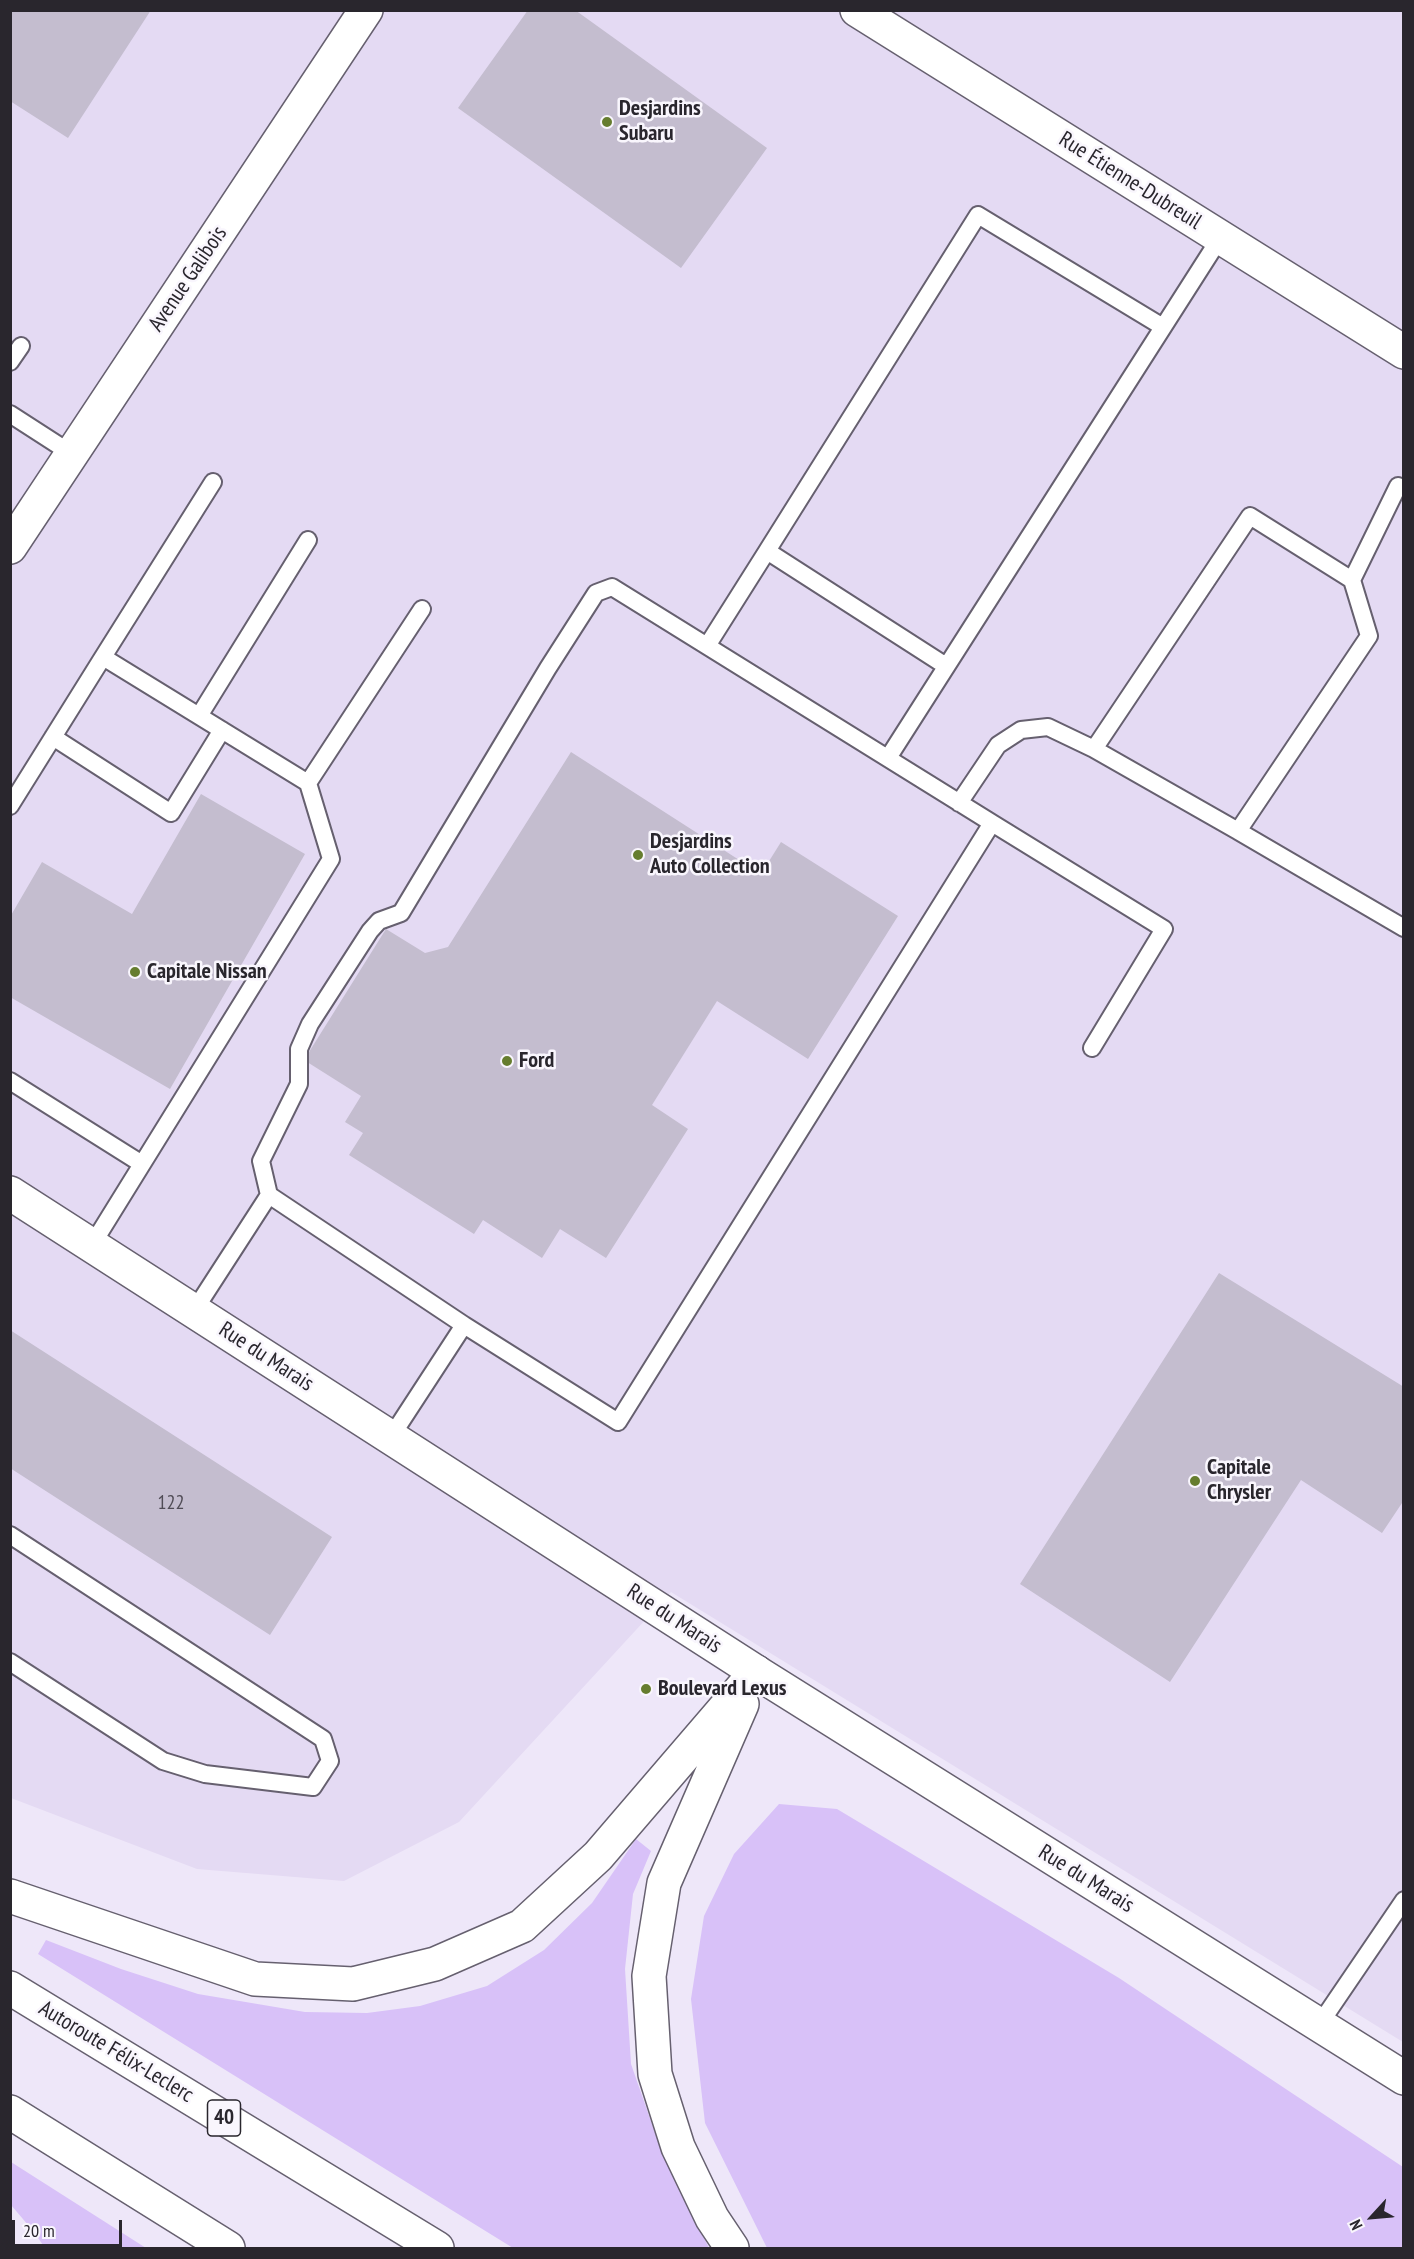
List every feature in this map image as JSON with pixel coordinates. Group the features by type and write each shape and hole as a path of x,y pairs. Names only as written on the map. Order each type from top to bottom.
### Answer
{"main road":[{"name":"Avenue Galibois","path":"10,547 366,10"},
{"name":"Rue Étienne-Dubreuil","path":"857,10 1404,352"},
{"name":"Rue du Marais","path":"10,1193 756,1672 1404,2078"},
{"path":"10,1896 255,1979 353,1984 435,1964 522,1926 598,1856 756,1672"},
{"path":"732,2248 712,2218 678,2147 655,2074 649,1976 664,1883 756,1672"},
{"name":"Autoroute Félix-Leclerc","path":"10,1988 436,2248"},
{"path":"10,2112 228,2248"}],"lane":[{"path":"707,646 978,215 1163,327"},
{"path":"888,758 1220,238"},
{"path":"10,362 21,346"},
{"path":"10,414 72,454"},
{"path":"10,806 213,482"},
{"path":"1352,580 1402,484"},
{"path":"1094,749 1250,516 1352,580 1370,636 1238,831"},
{"path":"199,716 308,540"},
{"path":"767,551 946,666"},
{"path":"992,823 618,1422 464,1325 269,1196 261,1161 299,1084 299,1049 310,1024 370,931 379,921 401,913 548,668 596,593 612,587 1164,929 1092,1048"},
{"path":"309,783 422,609"},
{"path":"92,1245 331,859 309,783 103,657"},
{"path":"959,803 998,745 1021,730 1048,727 1094,749 1404,928"},
{"path":"53,737 171,813 222,730"},
{"path":"10,1081 142,1164"},
{"path":"194,1311 269,1196"},
{"path":"391,1437 464,1325"},
{"path":"10,1535 323,1739 330,1761 314,1787 205,1774 163,1761 10,1662"},
{"path":"1319,2025 1398,1919 1404,1900"}],"shaded area":[{"path":"10,11 1403,11 1403,2042 671,1592 459,1822 344,1881 197,1869 11,1798"},
{"path":"779,1804 837,1809 1119,1978 1403,2167 1403,2248 767,2248 705,2123 691,1999 704,1916 734,1854"},
{"path":"636,1839 651,1851 633,1894 625,1969 631,2064 661,2150 709,2248 513,2248 38,1954 46,1940 121,1969 198,1994 305,2012 367,2013 420,2006 487,1986 544,1950 592,1903"},
{"path":"11,2162 146,2248 45,2248 11,2205"}],"building":[{"path":"10,10 151,10 68,138 10,101"},
{"path":"528,10 575,10 767,148 681,268 458,108"},
{"path":"571,752 761,874 781,842 898,916 808,1059 717,1001 652,1105 688,1129 606,1258 560,1229 542,1258 483,1220 474,1234 349,1155 363,1133 345,1122 361,1096 304,1060 386,929 425,953 448,947"},
{"path":"201,794 305,854 170,1089 10,997 10,917 42,862 132,914"},
{"path":"1219,1273 1404,1387 1404,1500 1382,1533 1301,1480 1170,1682 1020,1584"},
{"path":"10,1330 332,1537 270,1635 10,1468"}],"place":[{"name":"Desjardins Subaru","path":"607,122"},
{"name":"Desjardins Auto Collection","path":"638,855"},
{"name":"Capitale Nissan","path":"135,972"},
{"name":"Ford","path":"507,1061"},
{"name":"Capitale Chrysler","path":"1195,1481"},
{"name":"Boulevard Lexus","path":"646,1689"}]}
